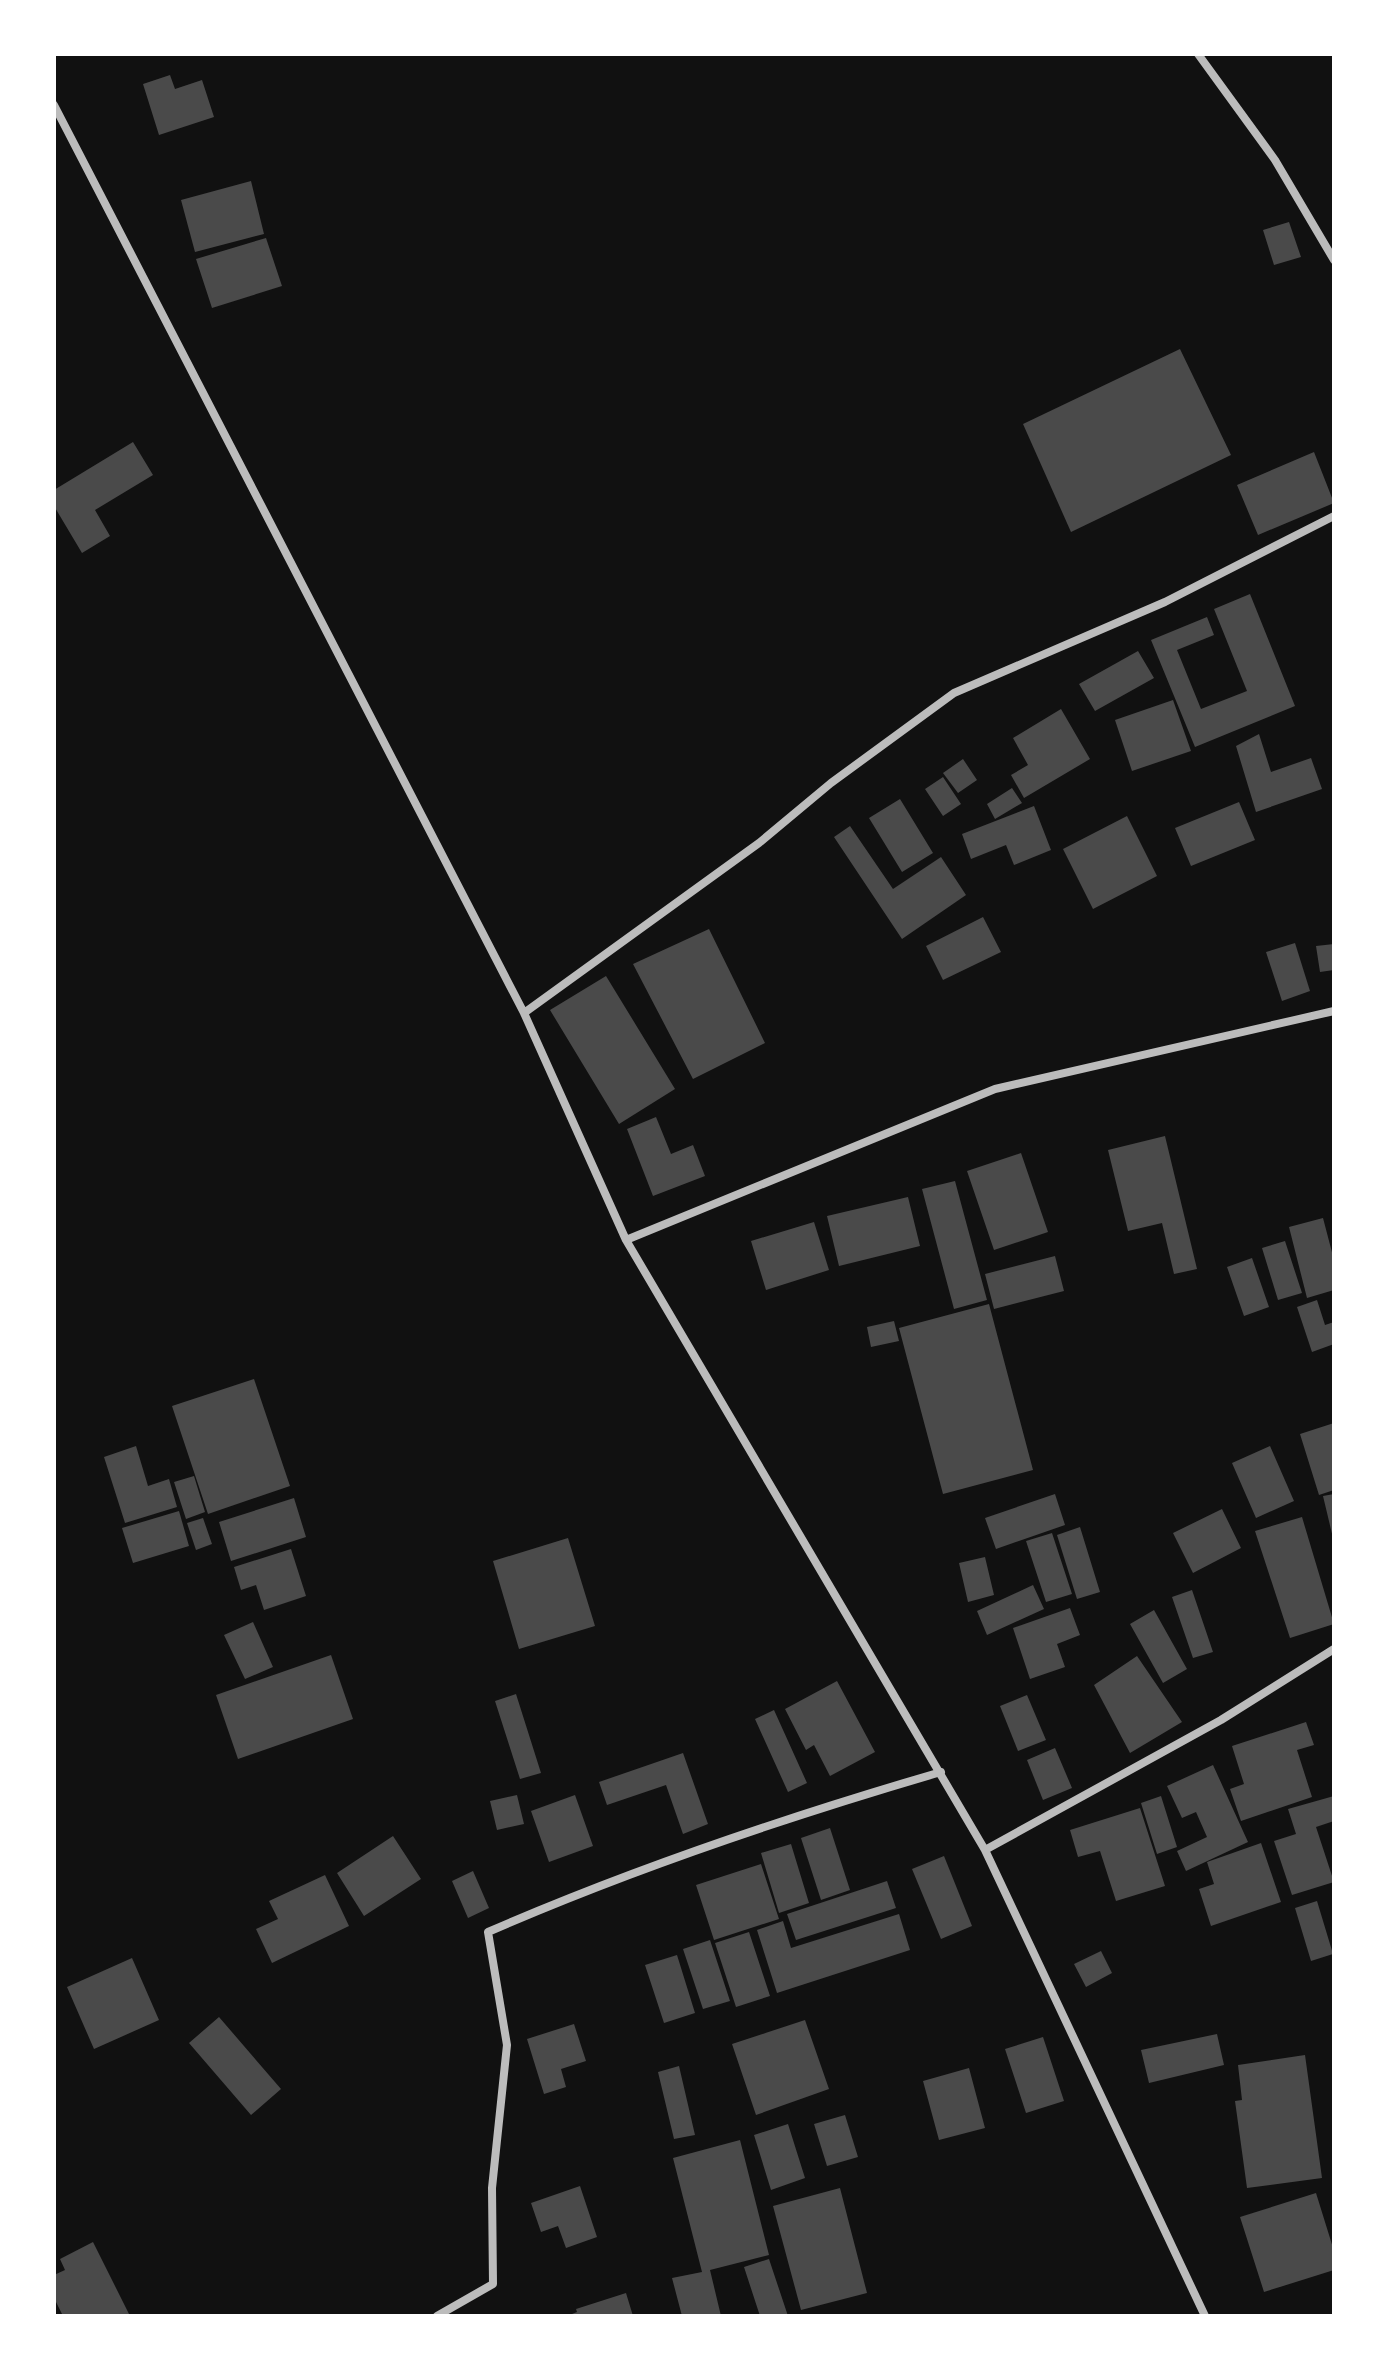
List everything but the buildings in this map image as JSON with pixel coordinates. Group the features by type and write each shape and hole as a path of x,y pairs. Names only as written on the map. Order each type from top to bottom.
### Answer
{"street":[{"path":"1198,54 1275,160 1334,260"},
{"path":"54,105 524,1013 626,1240 985,1850 1205,2316"},
{"path":"524,1013 759,843 831,783 954,693 1165,602 1334,516"},
{"path":"626,1240 995,1089 1334,1011"},
{"path":"985,1850 1221,1720 1334,1649"},
{"path":"437,2316 493,2284 492,2188 507,2045 488,1932 576,1894 657,1867 767,1823 941,1772"}]}
